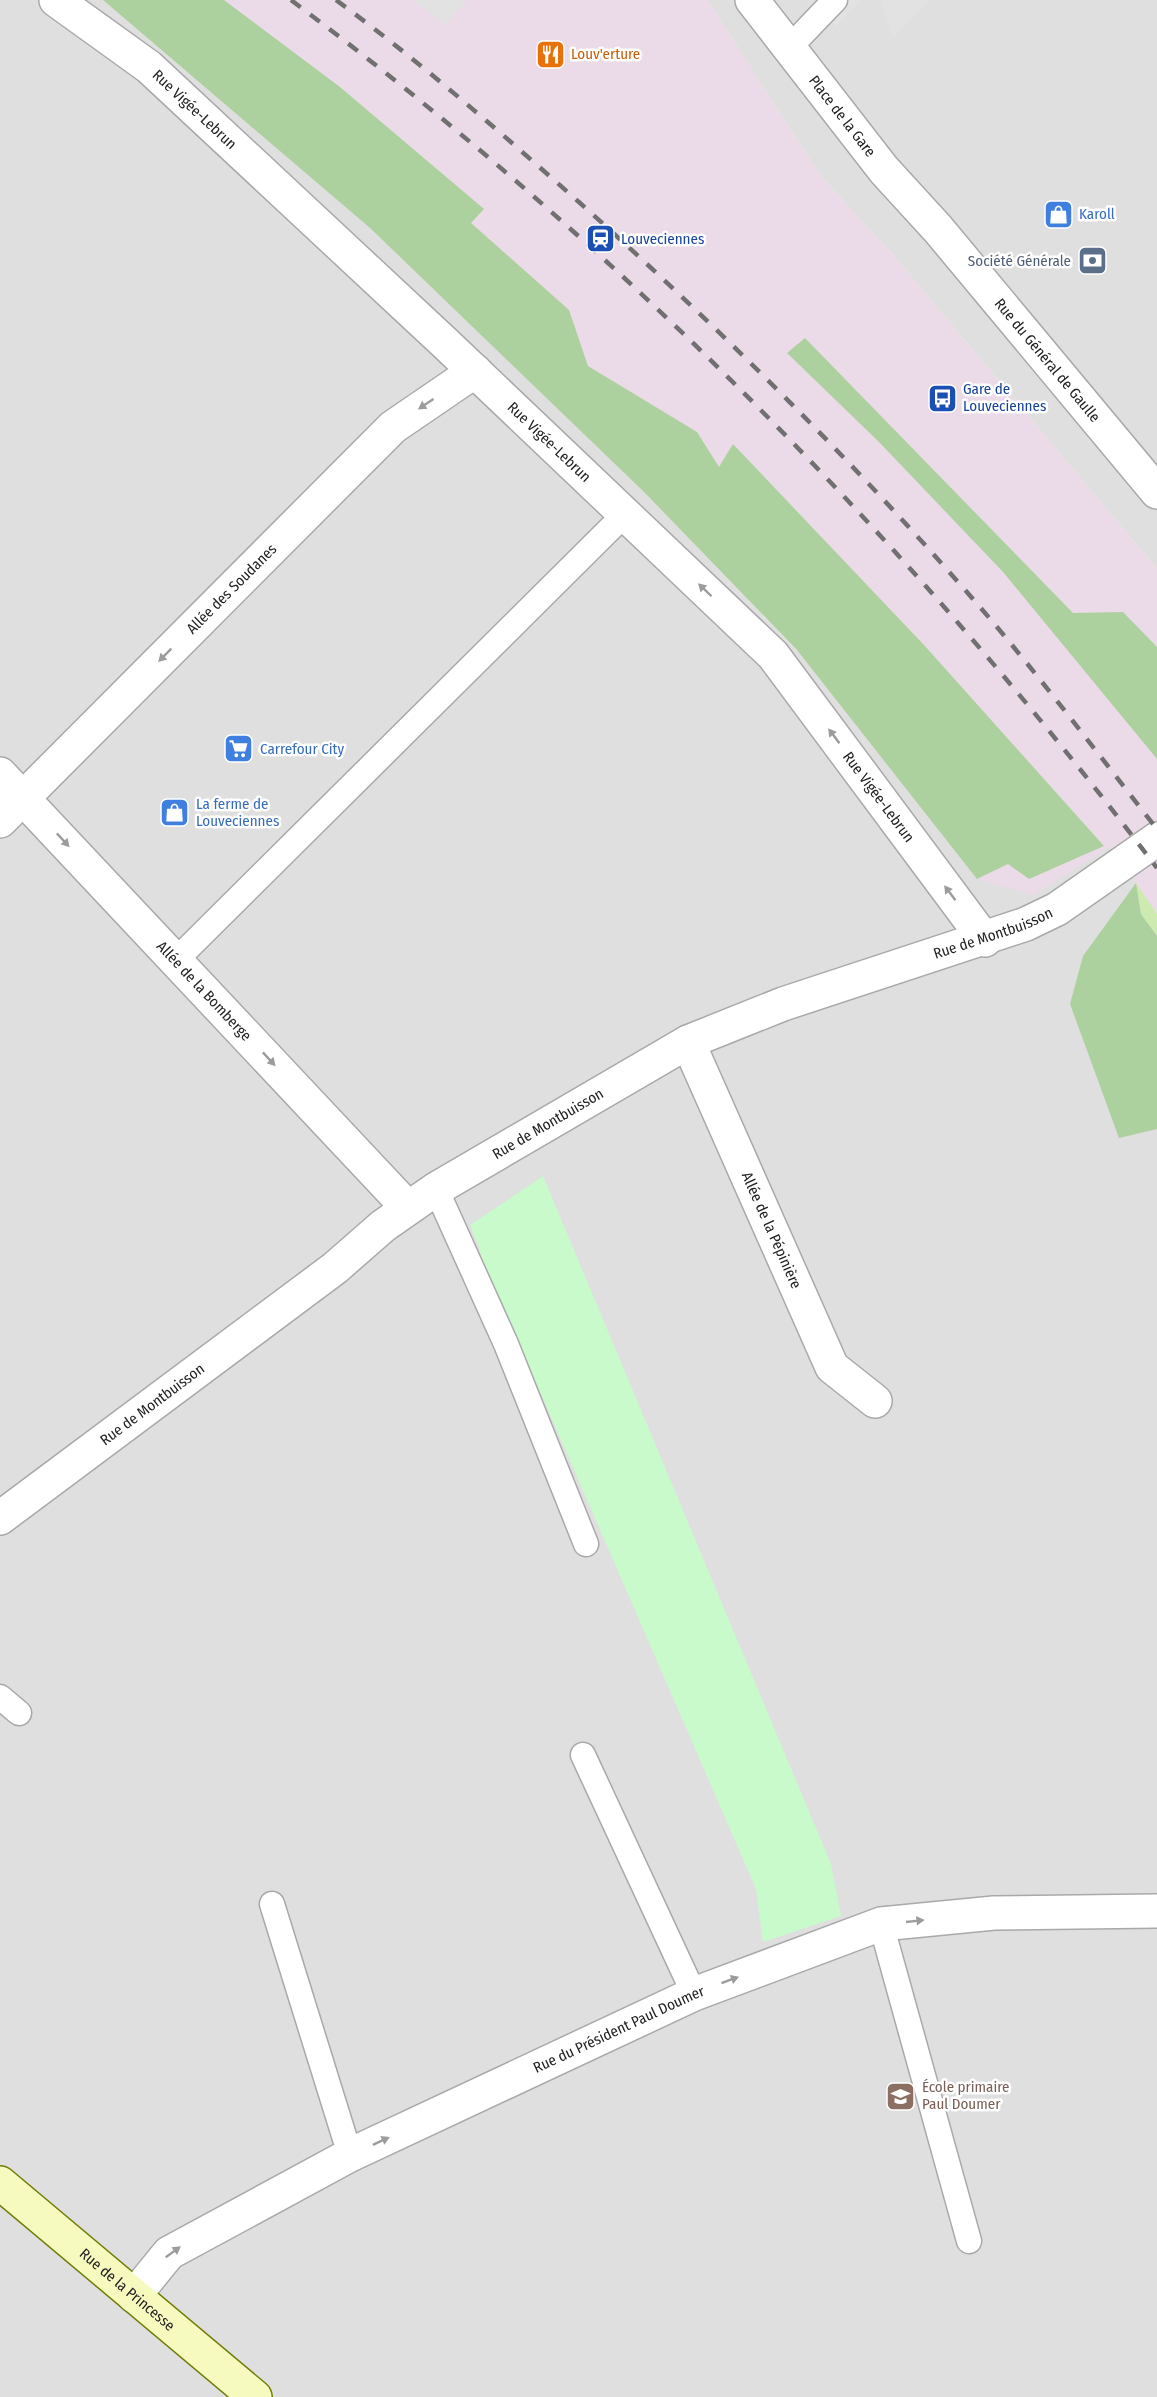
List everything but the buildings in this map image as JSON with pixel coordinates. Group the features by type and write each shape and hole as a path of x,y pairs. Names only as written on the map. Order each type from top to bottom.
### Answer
{"street":[{"name":"Rue Vigée-Lebrun","path":"56,0 149,67 475,371 773,655 985,940"},
{"name":"Place de la Gare","path":"752,0 884,170 938,230"},
{"name":"Rue du Général de Gaulle","path":"938,230 1157,492"},
{"name":"Allée des Soudanes","path":"0,821 393,427 475,371"},
{"name":"Allée de la Bomberge","path":"0,774 408,1208"},
{"name":"Rue de Montbuisson","path":"0,1518 335,1268 383,1226 436,1189 688,1042 783,1004 985,940 1057,909 1157,839"},
{"name":"Allée de la Pépinière","path":"688,1042 832,1367 875,1401"},
{"name":"Rue du Président Paul Doumer","path":"134,2296 169,2253 350,2155 694,1994 881,1924 994,1913 1157,1911"},
{"name":"Rue de la Princesse","path":"0,2183 255,2397"}],"lane":[{"path":"788,49 835,0"},
{"path":"176,960 625,514"},
{"path":"436,1189 506,1344 586,1544"},
{"path":"0,1697 19,1713"},
{"path":"583,1755 694,1994"},
{"path":"272,1904 350,2155"},
{"path":"881,1924 969,2241"}],"shaded area":[{"path":"0,0 103,0 370,228 644,492 1033,895 1109,846 1136,883 1157,936 1157,2397 0,2397"},
{"path":"103,0 707,0 822,178 893,255 1157,569 1157,936 1141,914 1136,883 1109,847 1033,895 977,879 797,650 644,492 370,228"},
{"path":"413,0 467,0 445,25"},
{"path":"707,0 1157,0 1157,569 893,255 822,178"},
{"path":"819,0 861,0 836,27"},
{"path":"880,0 931,0 893,38"}],"green space":[{"path":"103,0 224,0 340,87 484,209 471,223 569,310 588,366 697,432 719,467 733,444 924,645 1104,846 1029,879 1008,864 977,879 797,650 644,492 370,228"},
{"path":"805,338 1073,613 1123,612 1157,647 1157,759 1003,572 879,442 787,353"},
{"path":"1136,883 1157,914 1157,936 1141,914"},
{"path":"1136,883 1141,914 1157,936 1157,1129 1119,1138 1070,1004 1083,956"},
{"path":"543,1176 831,1864 841,1916 763,1942 756,1889 479,1251 470,1225"}],"railway":[{"path":"291,0 412,95 530,193 644,297 754,404 861,515 963,629 1062,747 1157,868"},
{"path":"336,0 430,73 550,177 631,249 779,391 921,540 991,620 1157,829"}],"place":[{"name":"Louv'erture","path":"550,54"},
{"name":"Karoll","path":"1058,214"},
{"name":"Louveciennes","path":"600,239"},
{"name":"Société Générale","path":"1092,261"},
{"name":"Gare de Louveciennes","path":"942,398"},
{"name":"Carrefour City","path":"239,749"},
{"name":"La ferme de Louveciennes","path":"175,813"},
{"name":"École primaire Paul Doumer","path":"901,2096"}]}
